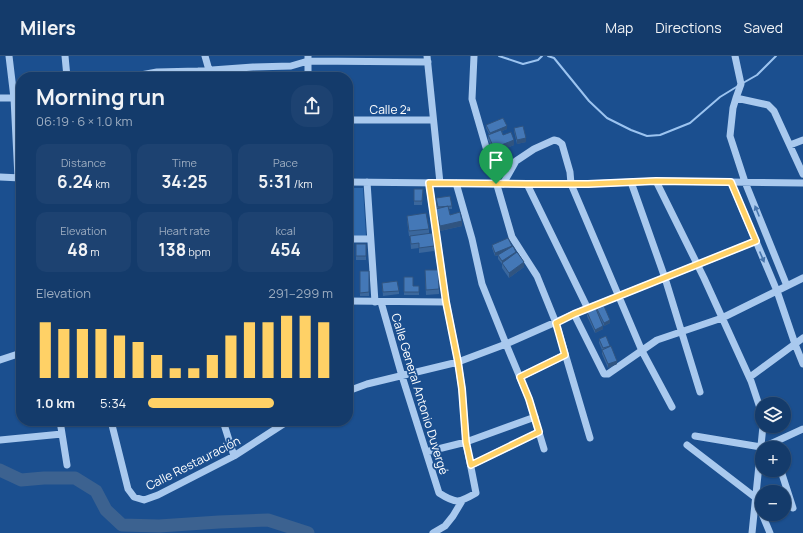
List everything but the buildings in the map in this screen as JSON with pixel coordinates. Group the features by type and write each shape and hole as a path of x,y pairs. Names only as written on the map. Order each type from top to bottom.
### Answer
{"street":[{"path":"9,56 16,93"},
{"path":"65,56 67,72"},
{"path":"205,56 209,70"},
{"path":"474,56 472,99 500,184 512,236 536,276 556,323 590,438"},
{"path":"735,56 741,84 733,108 730,136 745,182 787,286"},
{"path":"308,58 308,72"},
{"path":"204,72 209,70 291,66 308,58 428,59 440,183"},
{"path":"0,98 16,98"},
{"path":"736,98 768,105 774,111 803,174"},
{"name":"Calle 2ª","path":"353,120 433,120"},
{"path":"500,184 516,161 534,149 554,140 562,144 570,172 571,184 642,350 672,407"},
{"path":"790,145 803,140"},
{"path":"0,177 16,178"},
{"path":"353,182 456,184 571,184 656,181 803,183"},
{"path":"656,181 698,265 750,377 756,397"},
{"name":"Calle General Antonio Duvergé","path":"367,182 370,239 378,302 439,493 450,500 462,501"},
{"path":"631,182 665,278 700,392"},
{"path":"731,182 777,291 803,364"},
{"path":"429,183 446,302 462,389 466,442 476,493 462,501 445,526 433,533"},
{"path":"456,184 472,239 482,284 529,399 544,449"},
{"path":"527,184 588,309"},
{"path":"353,239 370,239"},
{"path":"353,389 368,384 458,362 506,344 574,314 756,241"},
{"path":"574,314 604,374 608,374 657,340 722,318 803,278"},
{"path":"353,301 446,302"},
{"path":"750,377 803,338"},
{"path":"0,360 16,355"},
{"path":"520,377 565,355"},
{"path":"426,452 466,442 535,417"},
{"path":"61,426 67,465"},
{"name":"Calle Restauración","path":"112,426 128,489 134,497 144,500 158,495 234,456 280,426"},
{"path":"225,426 234,456"},
{"path":"778,441 803,429"},
{"path":"471,465 539,432"},
{"path":"0,440 62,434"},
{"path":"695,436 755,445"},
{"path":"687,445 755,497"},
{"path":"783,477 793,508"},
{"path":"752,533 755,507"},
{"path":"765,521 770,533"}],"shaded area":[{"path":"353,188 363,188 366,236 353,236"}],"waterway":[{"path":"499,56 523,64 538,60 542,56"},
{"path":"548,56 554,58 589,101 607,118 647,136 660,135 690,123 720,97 738,86"},
{"path":"743,83 757,75 776,56"},
{"path":"0,470 21,480 75,478 96,491 106,510 122,525 159,526 268,520 308,533"}],"route":[{"path":"656,181 731,182 756,241 574,314 556,323 565,355 520,377 529,399 539,432 471,465 466,442 462,389 458,362 446,302 429,183 496,184 588,184 656,181"}]}
